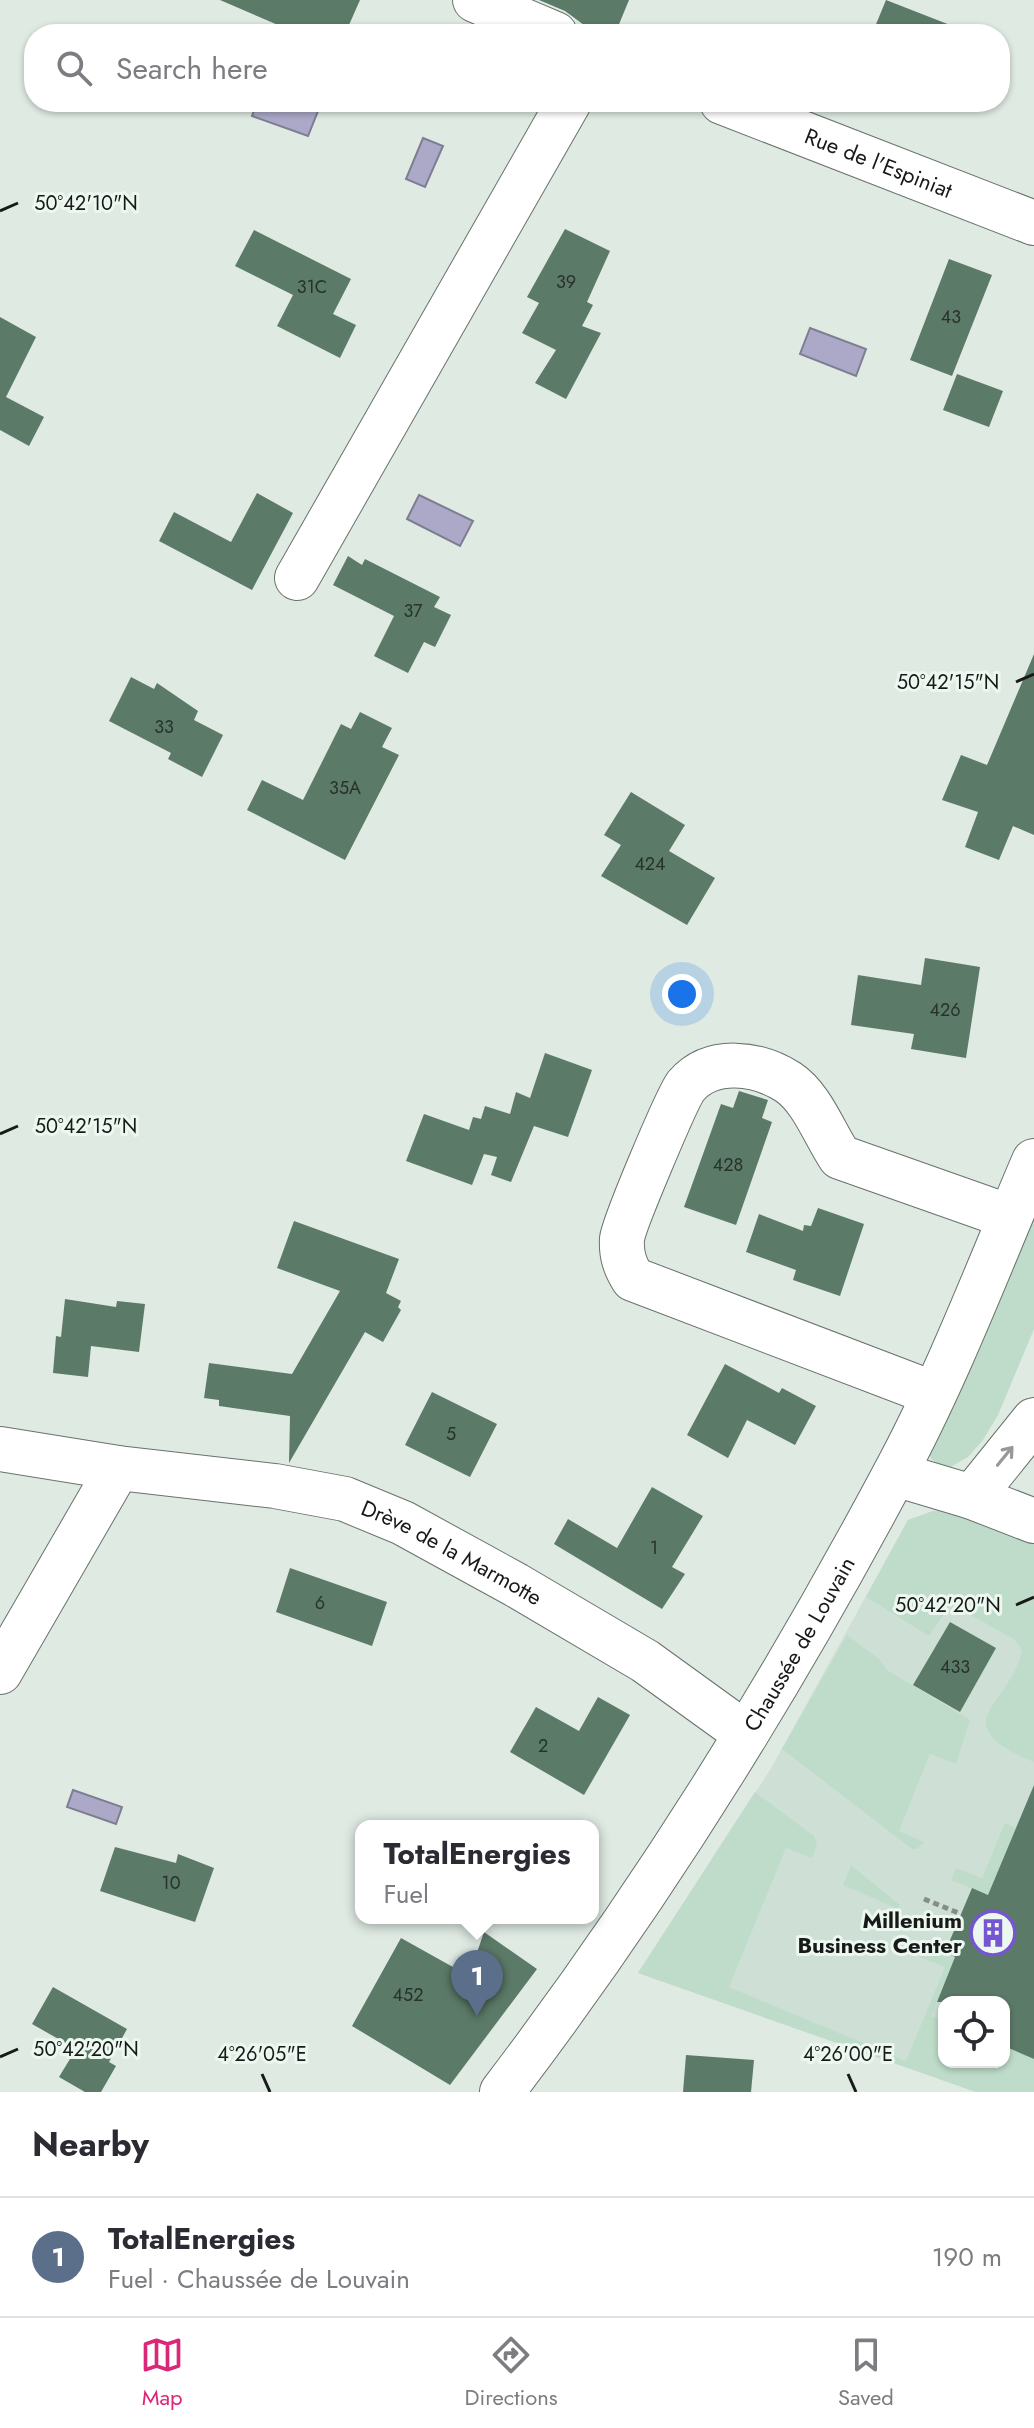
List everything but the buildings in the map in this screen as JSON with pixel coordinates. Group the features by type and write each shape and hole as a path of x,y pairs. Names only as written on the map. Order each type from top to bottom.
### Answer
{"street":[{"path":"475,0 531,24"},
{"path":"297,578 563,112"},
{"name":"Rue de l'Espiniat","path":"748,112 1034,223"},
{"path":"932,1393 633,1279 623,1264 622,1238 686,1087 710,1069 746,1064 788,1082 809,1104 840,1157 1010,1217"},
{"name":"Chaussée de Louvain","path":"502,2092 585,1983 741,1747 895,1474 1034,1161"},
{"path":"972,1497 1034,1420"},
{"name":"Drève de la Marmotte","path":"0,1449 118,1468 275,1486 345,1499 388,1517 516,1585 645,1661 746,1734"},
{"path":"0,1672 118,1468"},
{"path":"895,1474 972,1497 1034,1521"}],"path":[{"path":"924,1899 961,1914"}],"shaded area":[{"path":"253,112 318,112 308,136 252,116"},
{"path":"423,138 443,146 425,187 406,179"},
{"path":"810,328 866,349 856,376 800,354"},
{"path":"419,495 473,521 460,546 407,519"},
{"path":"933,1511 1034,1535 1034,2092 976,2092 638,1973 770,1770 908,1520"},
{"path":"73,1790 122,1807 116,1824 67,1807"}],"green space":[{"path":"1034,1209 1034,1329 998,1415 983,1440 968,1457 947,1469 931,1459 928,1448"},
{"path":"957,1509 1034,1535 1034,1762 1006,1748 991,1736 986,1724 989,1712 1015,1670 1022,1651 1015,1640 951,1604 929,1636 866,1597 908,1520 933,1511"},
{"path":"847,1635 879,1659 887,1670 970,1720 956,1764 930,1754 899,1831 924,1842 917,1849 912,1849 782,1749"},
{"path":"755,1792 814,1836 817,1845 812,1858 786,1848 729,1987 906,2061 945,1967 920,1957 925,1943 955,1957 931,2016 938,2019 938,2068 1010,2068 1010,2049 1034,2059 1034,2092 976,2092 638,1973"},
{"path":"1005,1823 1016,1828 988,1895 951,1880 956,1868 982,1878"},
{"path":"851,1865 900,1905 898,1909 843,1885"}],"place":[{"name":"Millenium Business Center","path":"993,1933"},
{"name":"TotalEnergies","path":"477,2016"}]}
